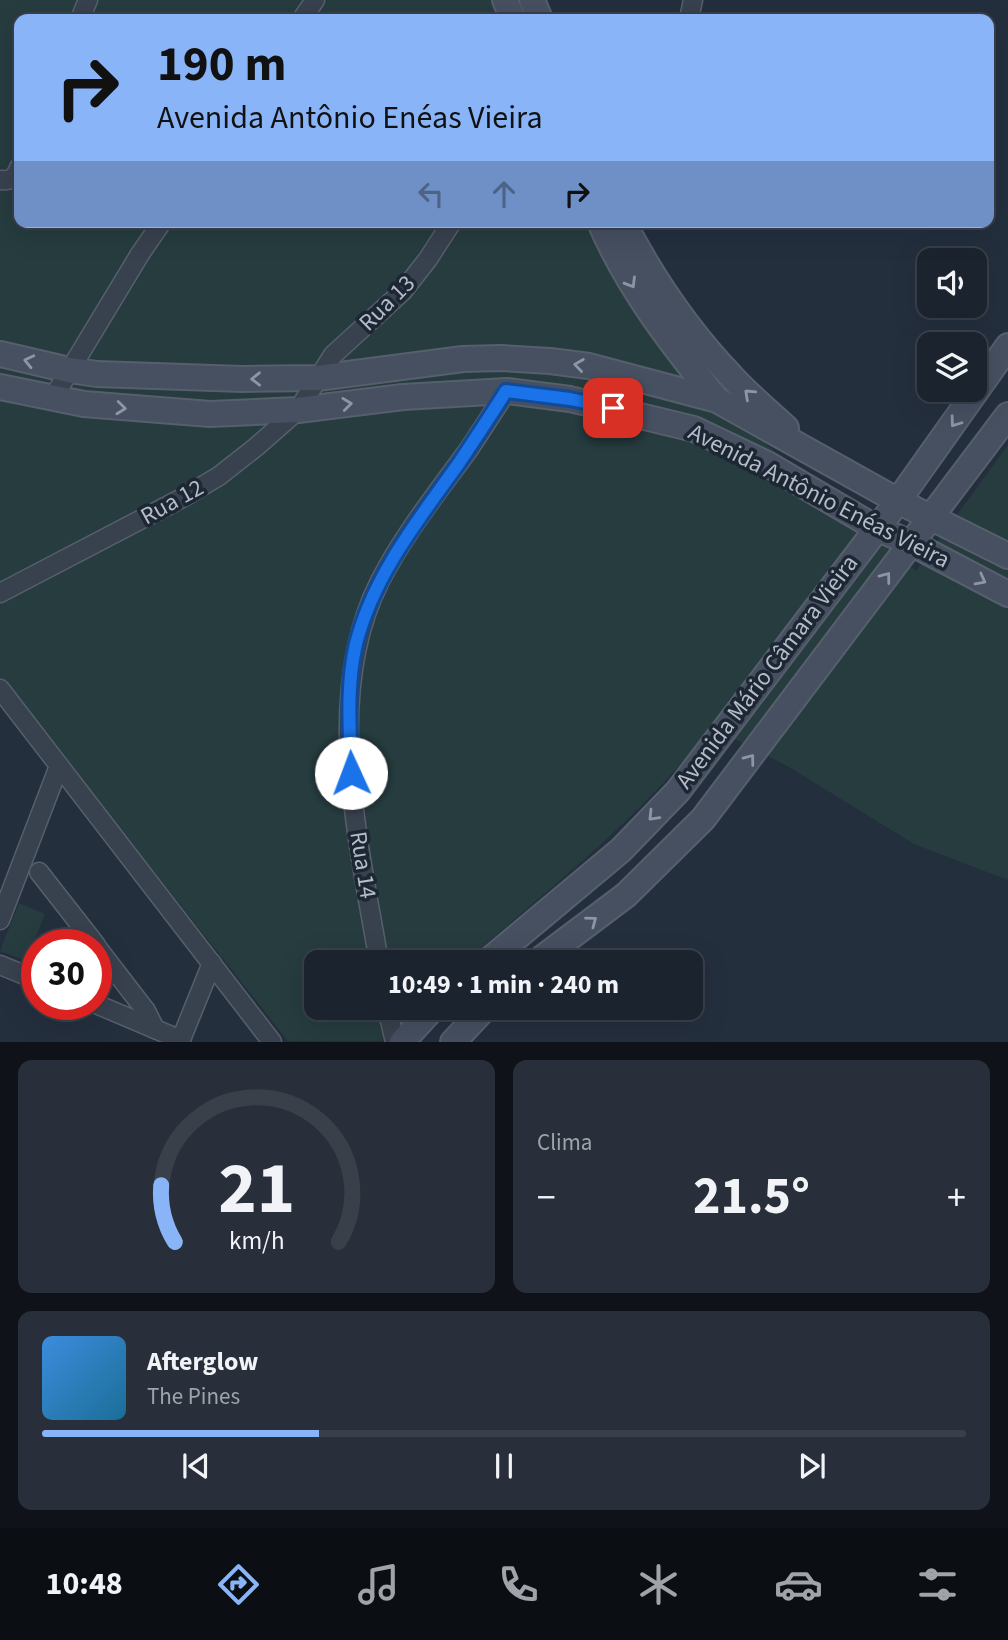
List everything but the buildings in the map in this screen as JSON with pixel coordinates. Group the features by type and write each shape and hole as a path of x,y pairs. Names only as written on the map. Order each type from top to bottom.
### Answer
{"street":[{"path":"53,398 158,228"},
{"name":"Rua 13","path":"317,378 333,355 403,291 428,260 448,228"},
{"path":"613,228 631,284 669,341 717,400"},
{"path":"614,228 731,377 817,457"},
{"name":"Avenida Mário Câmara Vieira","path":"501,950 621,849 678,791 772,671 1008,346"},
{"name":"Avenida Antônio Enéas Vieira","path":"0,354 97,374 171,378 317,378 405,365 501,358 589,366 717,400 898,501 1008,556"},
{"name":"Rua 12","path":"0,593 219,476 298,410 317,378"},
{"name":"Avenida Antônio Enéas Vieira","path":"0,387 126,409 211,414 298,410 403,397 506,391 570,399 694,429 769,465 877,528 1008,594"},
{"name":"Rua 14","path":"377,950 351,773 349,718 356,646 365,615 380,581 416,522 506,391"},
{"name":"Avenida Mário Câmara Vieira","path":"553,950 626,895 703,819 1008,415"},
{"path":"0,689 272,1041"},
{"path":"0,920 6,888 59,766"},
{"path":"39,872 84,929"},
{"path":"112,1011 180,1041 212,963"},
{"path":"0,965 21,974"},
{"path":"112,966 146,1011 155,1029"},
{"path":"390,1020 395,1041"},
{"path":"402,1041 422,1020"},
{"path":"453,1041 473,1020"}],"green space":[{"path":"0,0 491,0 496,14 14,14 14,228 594,228 691,380 916,571 1008,445 1008,880 914,844 789,767 712,727 685,760 625,821 478,950 304,950 304,1020 400,1020 381,1041 288,1041 0,677"},
{"path":"19,903 45,914 39,929 21,929 21,959 0,951"}],"route":[{"path":"351,773 351,677 365,615 380,581 416,522 506,391 570,399 613,408"}]}
